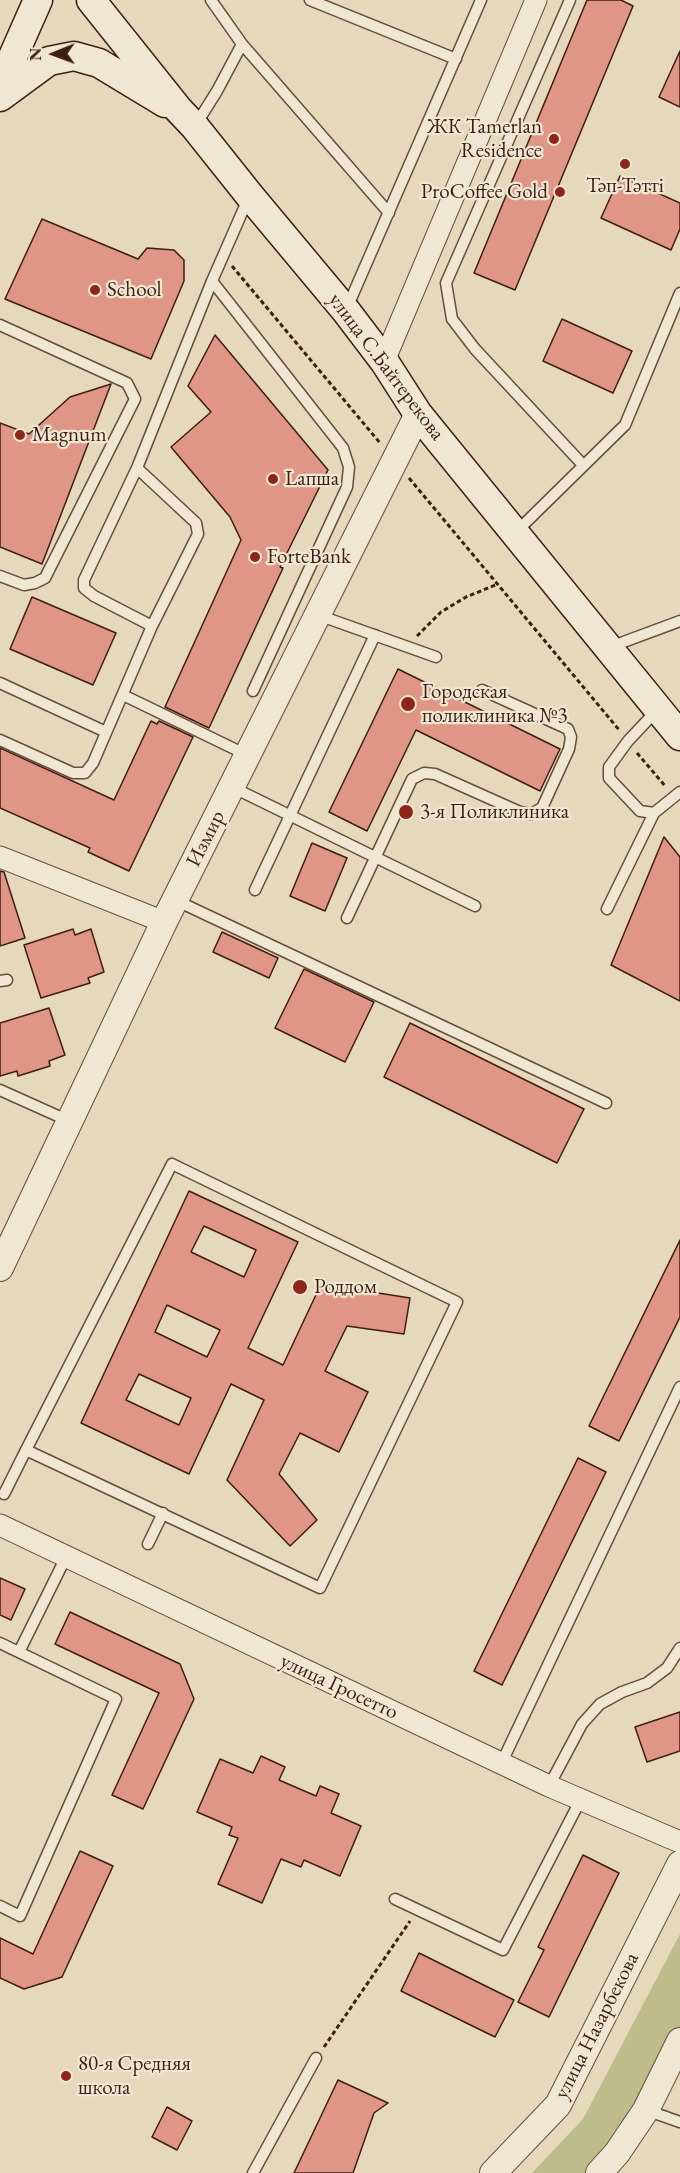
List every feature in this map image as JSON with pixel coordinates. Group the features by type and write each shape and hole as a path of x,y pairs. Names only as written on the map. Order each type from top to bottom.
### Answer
{"main road":[{"path":"0,86 38,0"},
{"name":"улица С.Байтерекова","path":"90,0 346,311 384,361 418,414 680,736"},
{"path":"0,97 49,61 74,56 99,63 186,118"}],"street":[{"path":"384,361 537,0"},
{"name":"Измир","path":"0,1268 164,922 418,414"},
{"path":"0,856 164,922"},
{"name":"улица Гросетто","path":"0,1525 501,1764 680,1842"},
{"name":"улица Назарбекова","path":"493,2173 558,2105 680,1864"},
{"path":"599,2173 617,2153 646,2110 680,2041"}],"lane":[{"path":"211,0 242,44 389,213"},
{"path":"310,0 456,58"},
{"path":"346,311 481,0"},
{"path":"570,0 446,283 452,318 475,349 584,465"},
{"path":"186,118 217,91 242,44"},
{"path":"152,626 94,596 84,588 84,580 136,468 212,281 250,196"},
{"path":"212,281 343,448 349,467 346,487 253,691"},
{"path":"515,532 625,425 680,293"},
{"path":"0,325 127,383 135,399 45,578 35,584 24,585 0,576"},
{"path":"0,740 73,773 85,773 93,763 152,626 198,534 196,523 136,468"},
{"path":"318,614 435,657"},
{"path":"609,647 680,621"},
{"path":"255,890 375,635"},
{"path":"0,683 106,732"},
{"path":"347,918 412,779 424,773 435,774 520,812 531,814 542,808 569,748 571,737 568,729 482,690"},
{"path":"123,695 248,755"},
{"path":"654,813 640,811 609,778 609,767 628,741 658,709"},
{"path":"232,787 475,906"},
{"path":"607,909 654,813 677,795"},
{"path":"175,900 606,1103"},
{"path":"0,1090 69,1121"},
{"path":"4,1494 26,1450 172,1164 457,1302 320,1588 26,1450"},
{"path":"501,1764 680,1387"},
{"path":"148,1544 164,1513"},
{"path":"19,1652 66,1557"},
{"path":"0,1643 116,1699 20,1916 0,1906"},
{"path":"549,1786 582,1724 600,1704 646,1683 667,1668 680,1648"},
{"path":"395,1899 503,1950 582,1800"},
{"path":"253,2173 316,2058"},
{"path":"646,2110 680,2122"}],"path":[{"path":"223,256 628,741 677,795"},
{"path":"407,646 441,612 466,597 498,584"},
{"path":"316,2058 418,1910"}],"shaded area":[{"path":"680,1934 680,2037 604,2173 532,2173 583,2119"}],"building":[{"name":"ЖК Tamerlan Residence","path":"587,0 621,0 633,6 515,290 474,273"},
{"path":"680,51 680,107 659,97"},
{"path":"620,176 680,203 680,229 671,250 601,218"},
{"name":"School","path":"42,219 138,259 147,248 174,250 184,260 184,281 151,359 5,299"},
{"path":"562,319 632,351 613,393 543,361"},
{"path":"215,335 328,470 280,567 283,568 209,728 165,707 241,540 230,517 171,447 211,412 188,386"},
{"path":"111,384 42,564 0,547 0,423 29,434 70,397"},
{"path":"32,597 116,633 93,685 10,649"},
{"path":"398,669 560,749 540,791 416,730 367,831 329,812"},
{"path":"151,721 157,724 159,721 193,737 129,871 88,852 90,848 0,808 0,748 114,800"},
{"path":"664,837 680,857 680,1001 611,965"},
{"path":"312,843 347,858 325,911 290,896"},
{"path":"0,871 4,872 25,938 0,946"},
{"path":"73,929 75,935 91,929 104,972 88,978 90,983 41,998 24,945"},
{"path":"222,932 278,958 269,978 213,952"},
{"path":"304,969 374,1002 345,1062 275,1028"},
{"path":"49,1008 65,1055 49,1061 50,1066 18,1076 17,1071 0,1076 0,1023"},
{"path":"410,1023 584,1109 557,1163 384,1077"},
{"path":"189,1191 298,1242 248,1348 283,1365 321,1284 410,1298 404,1334 347,1326 325,1371 368,1392 339,1452 300,1433 279,1474 317,1520 290,1546 227,1480 264,1400 231,1384 189,1474 81,1423","holes":["204,1226 256,1250 244,1277 191,1252","167,1305 220,1330 207,1357 155,1332","139,1374 191,1398 179,1425 126,1400"]},
{"path":"680,1240 680,1317 619,1441 589,1426"},
{"path":"578,1458 606,1472 502,1685 474,1671"},
{"path":"0,1578 25,1589 11,1620 0,1615"},
{"path":"70,1612 180,1664 194,1699 143,1809 112,1795 159,1693 55,1644"},
{"path":"680,1712 680,1751 647,1762 635,1727"},
{"path":"261,1756 285,1767 279,1780 316,1796 320,1786 339,1794 331,1813 361,1826 340,1876 304,1860 301,1867 281,1859 262,1903 218,1884 238,1838 229,1835 232,1827 197,1812 220,1759 253,1773"},
{"path":"80,1851 113,1866 62,1977 24,1989 0,1978 0,1938 33,1954"},
{"path":"583,1855 619,1873 549,2017 518,2002 544,1950 538,1947"},
{"path":"419,1953 514,2000 495,2037 401,1991"},
{"path":"338,2080 388,2103 374,2113 353,2173 294,2173"},
{"path":"167,2107 192,2121 177,2150 152,2137"}],"place":[{"name":"ЖК Tamerlan Residence","path":"554,139"},
{"name":"Тәп-Тәтті","path":"625,164"},
{"name":"ProCoffee Gold","path":"560,192"},
{"name":"School","path":"95,290"},
{"name":"Magnum","path":"20,435"},
{"name":"Lапша","path":"273,479"},
{"name":"ForteBank","path":"255,557"},
{"name":"Городская поликлиника №3","path":"408,704"},
{"name":"3-я Поликлиника","path":"406,812"},
{"name":"Роддом","path":"300,1287"},
{"name":"80-я Средняя школа","path":"66,2076"}]}
